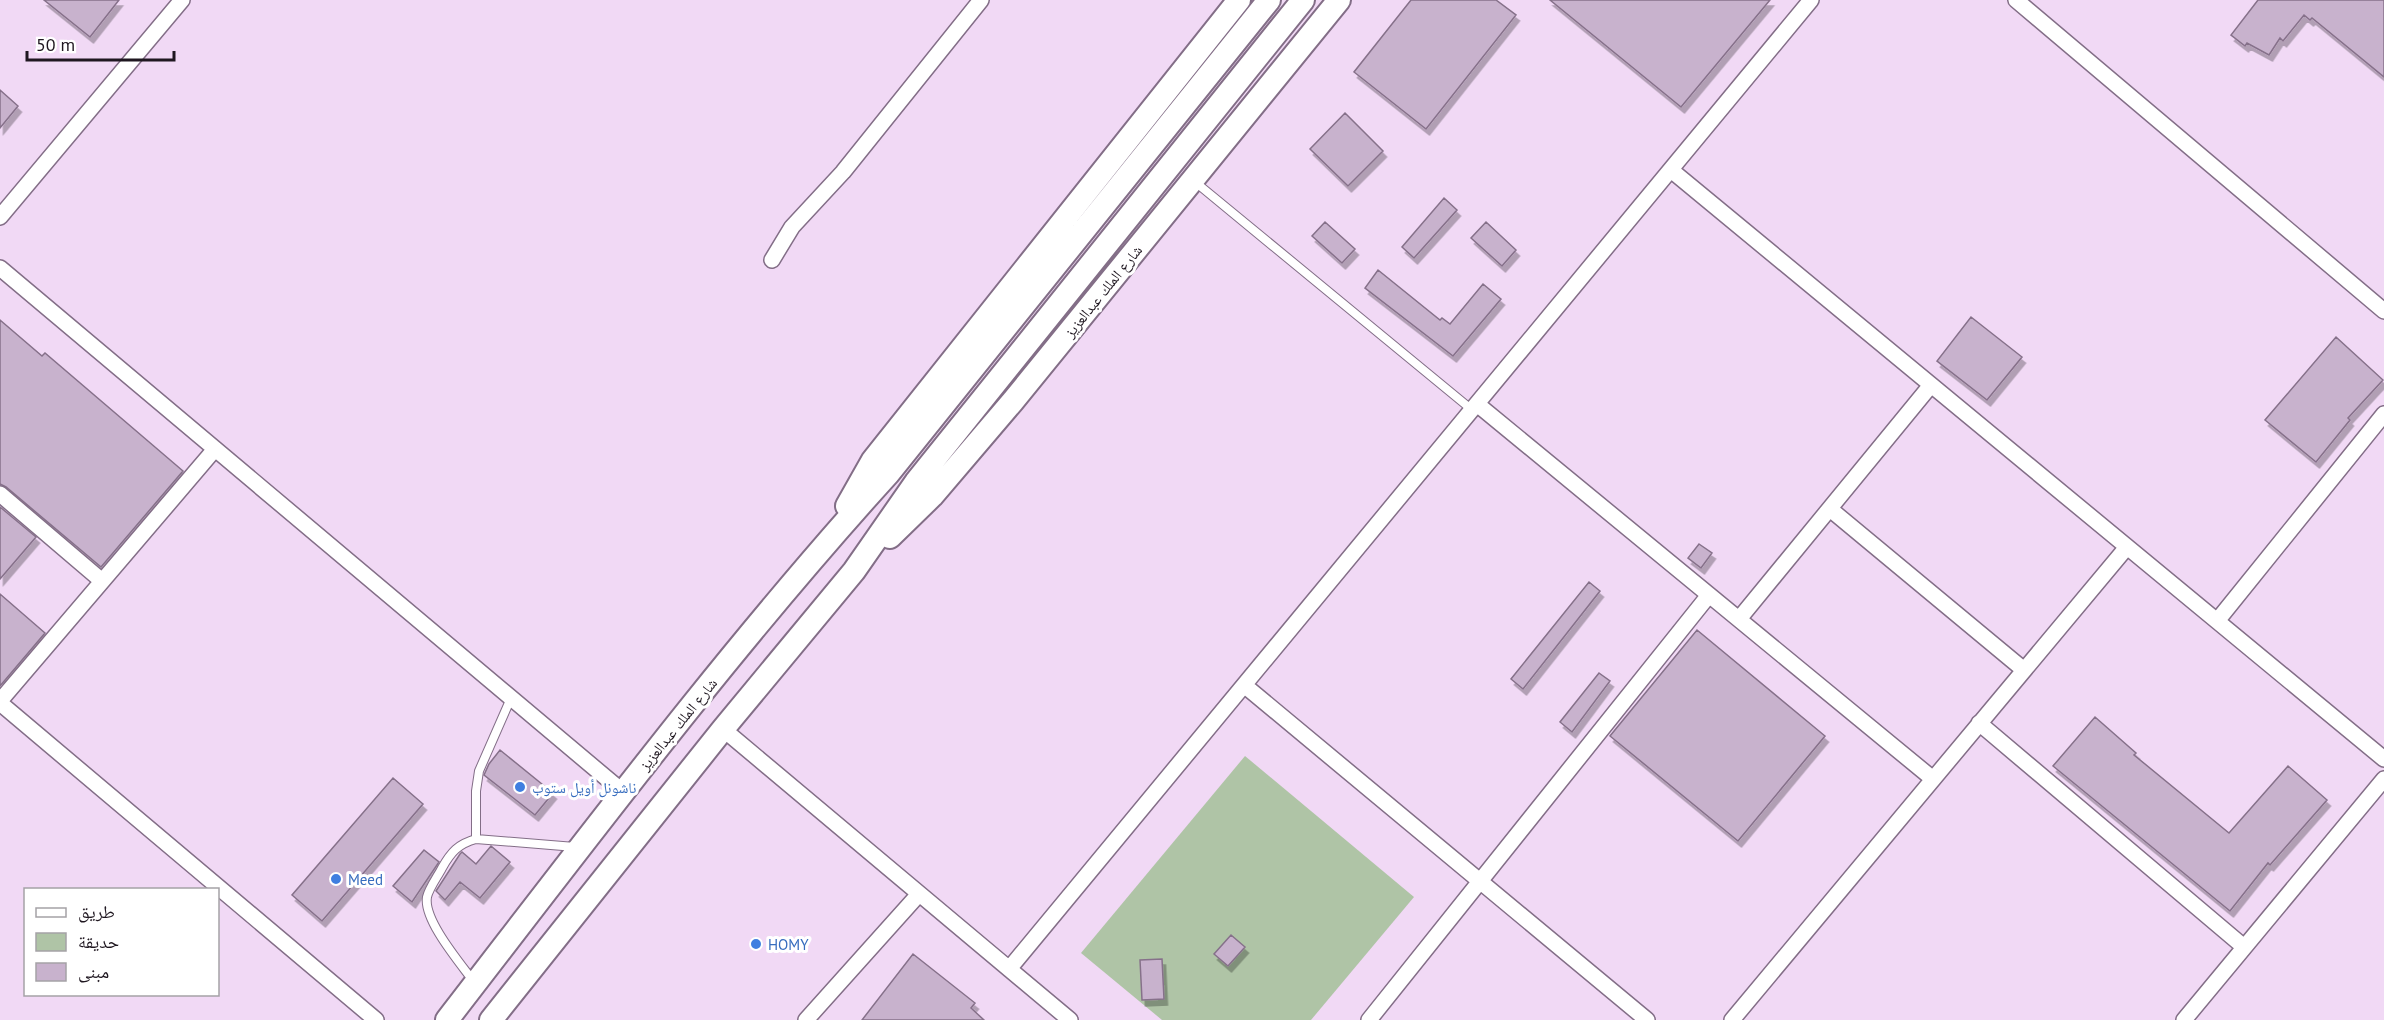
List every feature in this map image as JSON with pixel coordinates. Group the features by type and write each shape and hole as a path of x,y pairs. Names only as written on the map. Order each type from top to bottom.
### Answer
{"street":[{"path":"0,217 182,0"},
{"path":"772,260 792,227 843,172 981,0"},
{"name":"شارع الملك عبدالعزيز","path":"825,544 873,460 1239,0"},
{"name":"شارع الملك عبدالعزيز","path":"447,1020 623,792 825,544 888,474 1269,0"},
{"name":"شارع الملك عبدالعزيز","path":"491,1020 723,729 854,571 916,482 1303,0"},
{"name":"شارع الملك عبدالعزيز","path":"854,571 932,496 1013,401 1340,0"},
{"path":"1009,969 1811,0"},
{"path":"2016,0 2384,311"},
{"path":"1671,170 2384,759"},
{"path":"0,268 623,792"},
{"path":"1739,619 1931,385"},
{"path":"1474,407 1739,619 1933,779"},
{"path":"2217,621 2384,414"},
{"path":"215,449 102,581 1,707 218,888"},
{"path":"0,494 102,581"},
{"path":"1830,509 2024,670"},
{"path":"1732,1020 2127,547"},
{"path":"1369,1020 1709,595"},
{"path":"1244,685 1647,1020"},
{"path":"1980,723 2244,947"},
{"path":"723,729 1070,1020"},
{"path":"2184,1020 2384,779"},
{"path":"219,889 376,1020"},
{"path":"806,1020 919,894"}],"lane":[{"path":"1193,180 1474,407"},
{"path":"476,839 476,791 480,771 511,698"},
{"path":"475,984 428,912 427,897 452,851 463,842 476,839 580,848"}],"green space":[{"path":"1245,756 1414,897 1311,1020 1162,1020 1081,953"}],"building":[{"path":"44,0 119,0 90,37"},
{"path":"1411,0 1496,0 1516,15 1426,129 1354,72"},
{"path":"1550,0 1770,0 1681,107"},
{"path":"2258,0 2384,0 2384,77 2312,18 2310,20 2304,15 2283,41 2280,38 2269,55 2247,43 2245,46 2231,35"},
{"path":"0,90 18,106 0,128"},
{"path":"1345,113 1383,151 1348,186 1310,149"},
{"path":"1444,198 1457,210 1414,258 1402,247"},
{"path":"1325,222 1355,249 1342,263 1312,236"},
{"path":"1486,222 1516,250 1502,266 1471,238"},
{"path":"1378,270 1440,320 1442,318 1450,324 1483,284 1501,299 1453,356 1365,288"},
{"path":"1971,317 2022,357 1987,400 1937,361"},
{"path":"0,320 42,356 45,353 183,471 101,567 0,484"},
{"path":"2336,337 2383,380 2348,418 2350,420 2316,462 2265,420"},
{"path":"0,507 36,537 0,579"},
{"path":"1699,544 1712,553 1701,568 1688,558"},
{"path":"1589,582 1600,591 1523,689 1511,679"},
{"path":"0,594 45,633 0,686"},
{"path":"1697,630 1825,736 1738,841 1610,736"},
{"path":"1599,673 1610,681 1572,732 1560,722"},
{"path":"2095,717 2136,753 2134,755 2229,833 2288,766 2327,800 2270,865 2268,863 2230,911 2053,766"},
{"path":"500,750 553,793 535,815 484,775"},
{"path":"393,778 423,804 322,921 292,895"},
{"path":"491,846 510,862 480,898 460,882 445,900 436,891 462,852 476,864"},
{"path":"424,850 439,862 412,902 393,886"},
{"path":"1231,935 1245,947 1228,966 1214,954"},
{"path":"913,954 975,1003 971,1008 984,1020 862,1020"},
{"path":"1162,959 1164,999 1142,1000 1140,960"}],"place":[{"name":"ناشونل أويل ستوب","path":"520,787"},
{"name":"Meed","path":"336,879"},
{"name":"HOMY","path":"756,944"}]}
